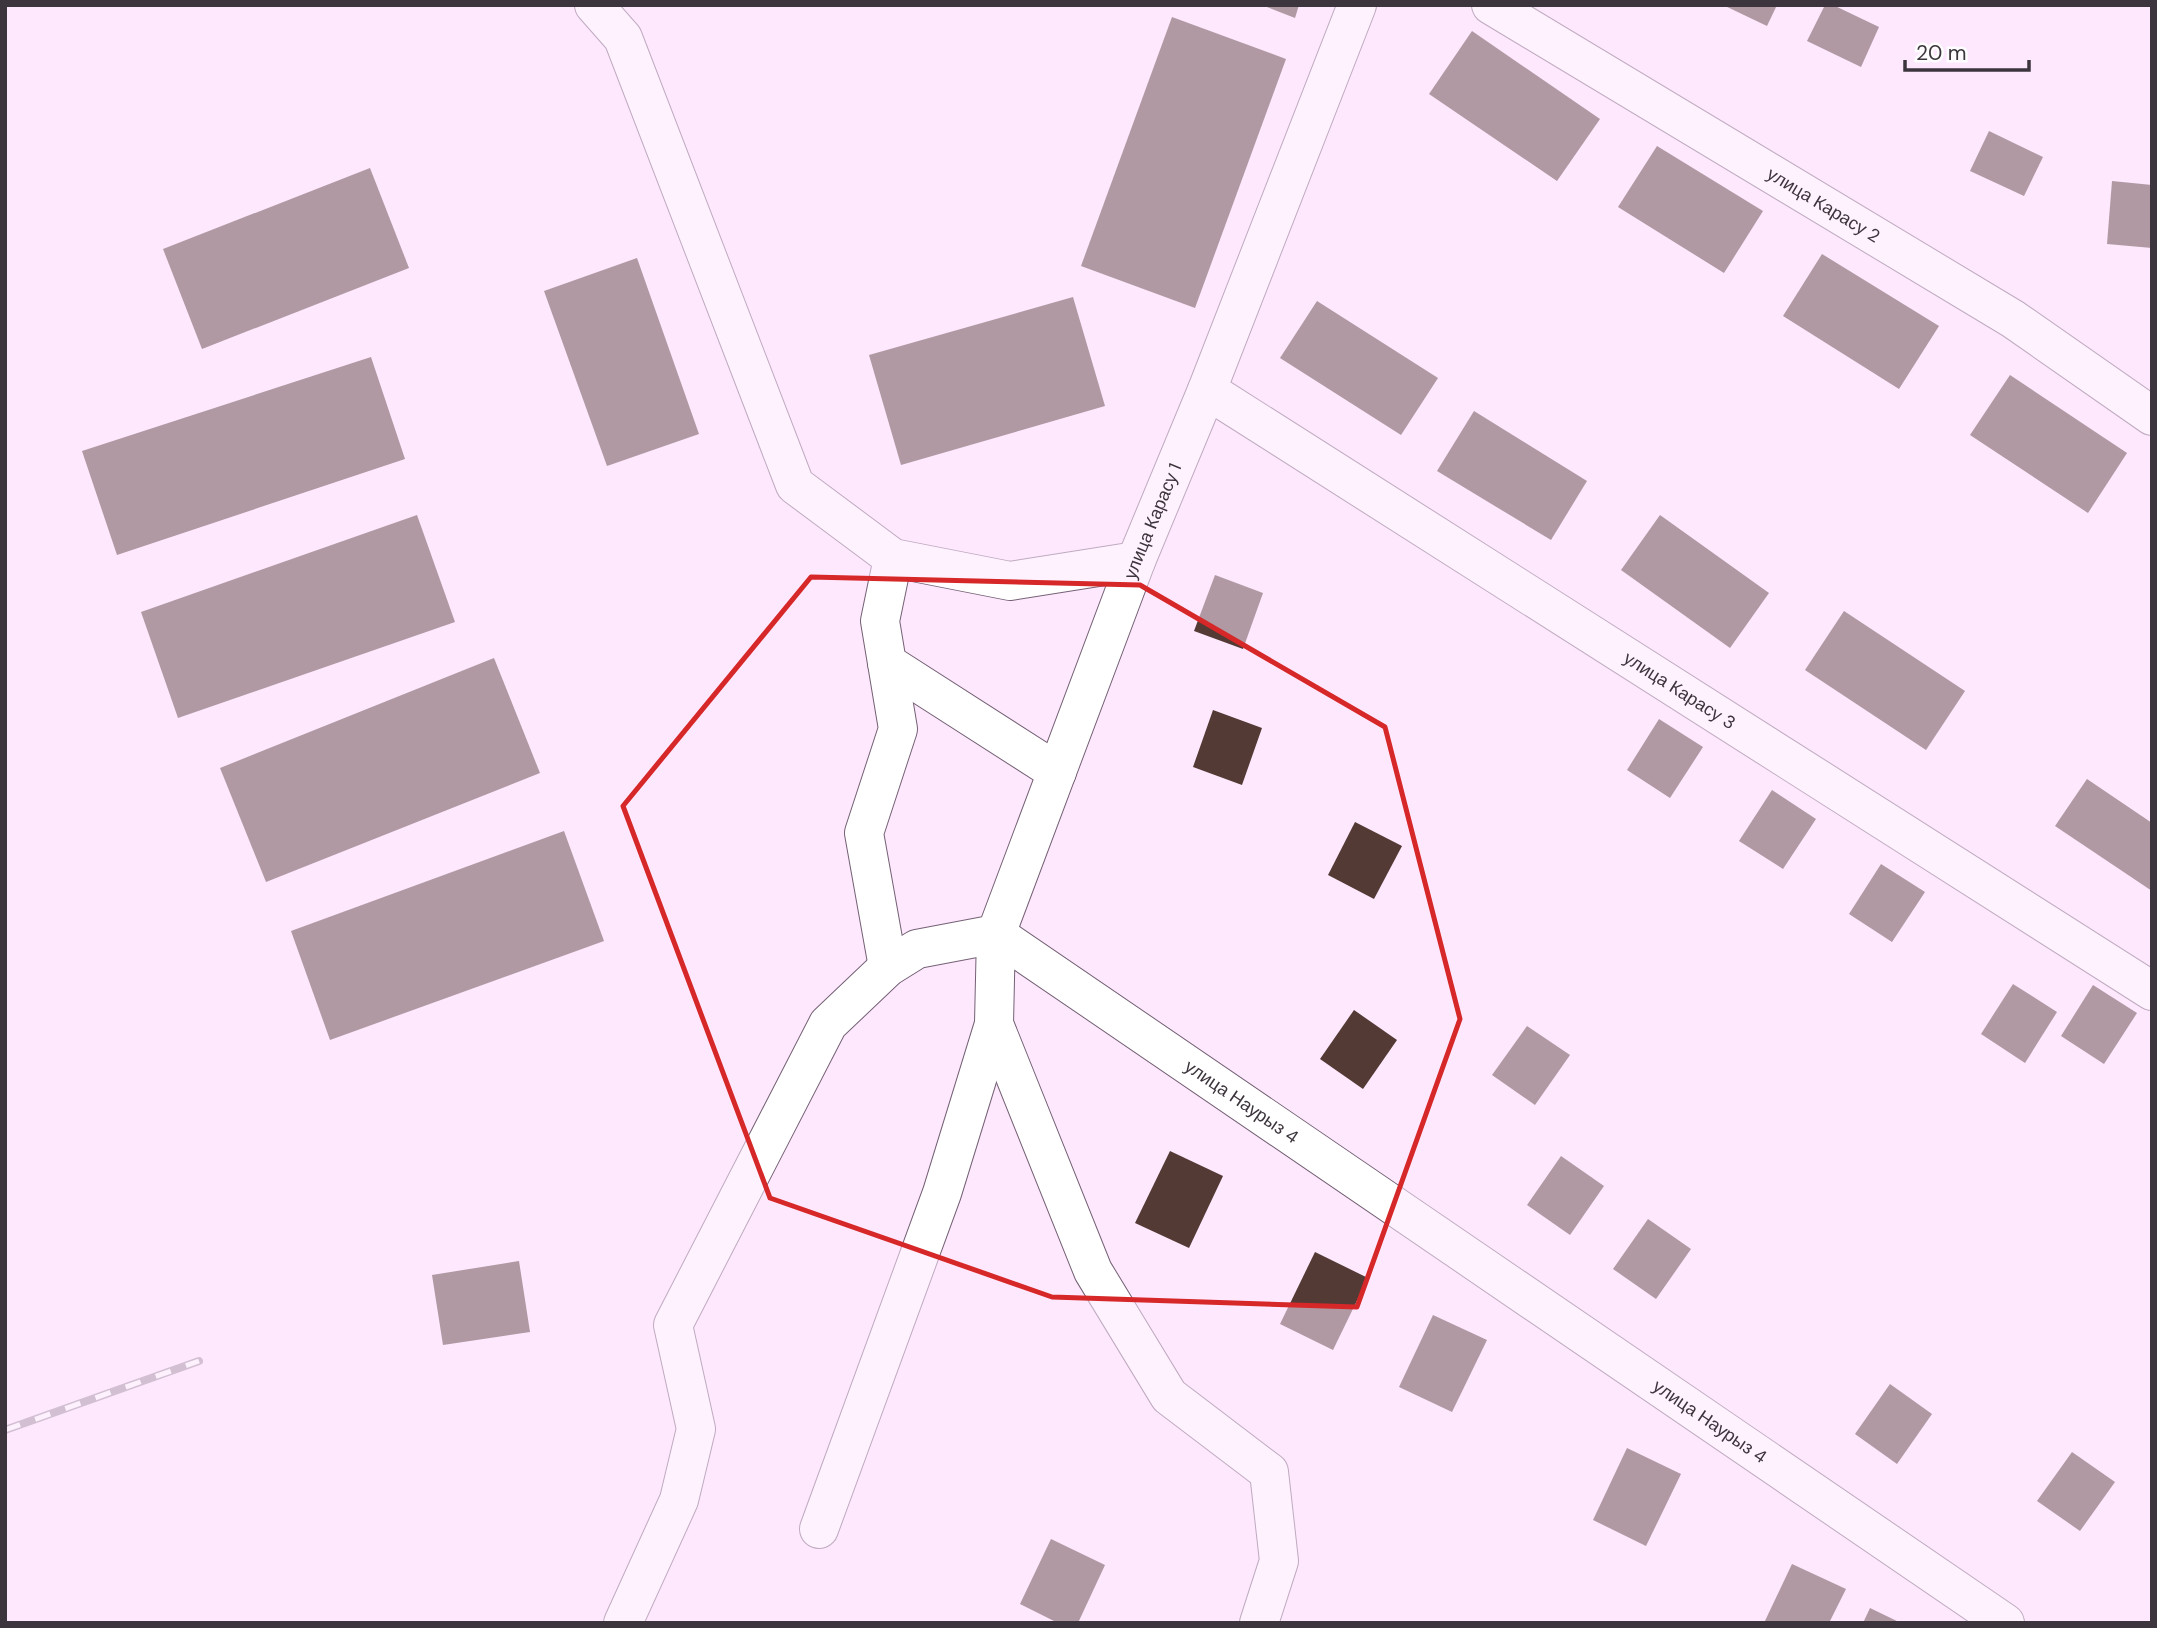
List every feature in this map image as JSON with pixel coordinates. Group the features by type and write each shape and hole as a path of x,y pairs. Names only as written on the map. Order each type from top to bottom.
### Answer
{"street":[{"path":"594,5 623,38 795,485 893,558 1010,581 1136,561"},
{"name":"улица Карасу 1","path":"996,934 1136,561 1207,390 1357,5"},
{"name":"улица Карасу 2","path":"1491,5 2013,319 2152,416"},
{"name":"улица Карасу 3","path":"1207,390 2152,991"},
{"path":"888,967 864,833 898,729 880,621 893,558"},
{"path":"887,663 1057,772"},
{"path":"623,1623 679,1500 696,1429 673,1325 828,1024 888,967 917,948 996,934 994,1024 942,1194 819,1529"},
{"name":"улица Наурыз 4","path":"996,934 2005,1623"},
{"path":"994,1024 1093,1271 1169,1396 1269,1472 1279,1561 1259,1623"}],"highlighted area":[{"path":"811,577 1140,585 1385,727 1460,1019 1357,1307 1052,1297 770,1198 623,806"}],"building":[{"path":"1262,5 1299,5 1295,18"},
{"path":"1723,5 1777,5 1767,26"},
{"path":"1825,5 1833,5 1879,27 1861,67 1807,41"},
{"path":"1172,17 1286,59 1195,308 1081,266"},
{"path":"1472,31 1600,119 1557,181 1429,94"},
{"path":"1989,131 2043,157 2024,196 1970,171"},
{"path":"1657,146 1763,211 1724,273 1618,207"},
{"path":"370,168 409,268 202,349 163,249"},
{"path":"2112,181 2152,185 2152,248 2107,244"},
{"path":"1822,254 1939,326 1899,389 1783,316"},
{"path":"637,258 699,434 607,466 544,291"},
{"path":"1073,297 1105,406 901,465 869,355"},
{"path":"1317,301 1438,378 1401,435 1280,358"},
{"path":"371,357 405,459 117,555 82,451"},
{"path":"2010,375 2127,453 2088,513 1970,435"},
{"path":"1474,411 1587,481 1551,540 1437,471"},
{"path":"417,515 455,622 178,718 141,612"},
{"path":"1660,515 1769,593 1730,648 1621,570"},
{"path":"1215,575 1263,593 1243,649 1194,631"},
{"path":"1844,611 1965,691 1926,750 1805,670"},
{"path":"494,658 540,773 266,882 220,768"},
{"path":"1213,710 1262,728 1242,785 1193,767"},
{"path":"1659,719 1703,747 1670,798 1627,770"},
{"path":"2087,779 2152,823 2152,891 2055,826"},
{"path":"1772,790 1816,819 1783,869 1739,841"},
{"path":"1355,822 1402,846 1374,899 1328,875"},
{"path":"564,831 604,941 330,1040 291,931"},
{"path":"1881,864 1925,892 1892,942 1849,914"},
{"path":"2013,984 2057,1012 2025,1063 1981,1034"},
{"path":"2093,985 2137,1013 2104,1064 2061,1036"},
{"path":"1354,1010 1397,1040 1363,1089 1320,1059"},
{"path":"1527,1026 1570,1055 1535,1105 1492,1075"},
{"path":"1170,1151 1223,1176 1189,1248 1135,1223"},
{"path":"1561,1156 1604,1186 1570,1235 1527,1205"},
{"path":"1648,1219 1691,1249 1656,1299 1613,1269"},
{"path":"1315,1252 1368,1278 1333,1350 1280,1324"},
{"path":"519,1261 530,1332 443,1345 432,1275"},
{"path":"1433,1315 1487,1340 1452,1412 1399,1387"},
{"path":"1890,1384 1932,1414 1897,1464 1855,1434"},
{"path":"1627,1448 1681,1474 1646,1546 1593,1520"},
{"path":"2072,1452 2115,1482 2080,1531 2037,1501"},
{"path":"1051,1539 1105,1565 1078,1623 1058,1623 1020,1604"},
{"path":"1792,1564 1846,1589 1829,1623 1764,1623"},
{"path":"1870,1608 1901,1623 1863,1623"}],"railway":[{"path":"5,1430 199,1361"}]}
